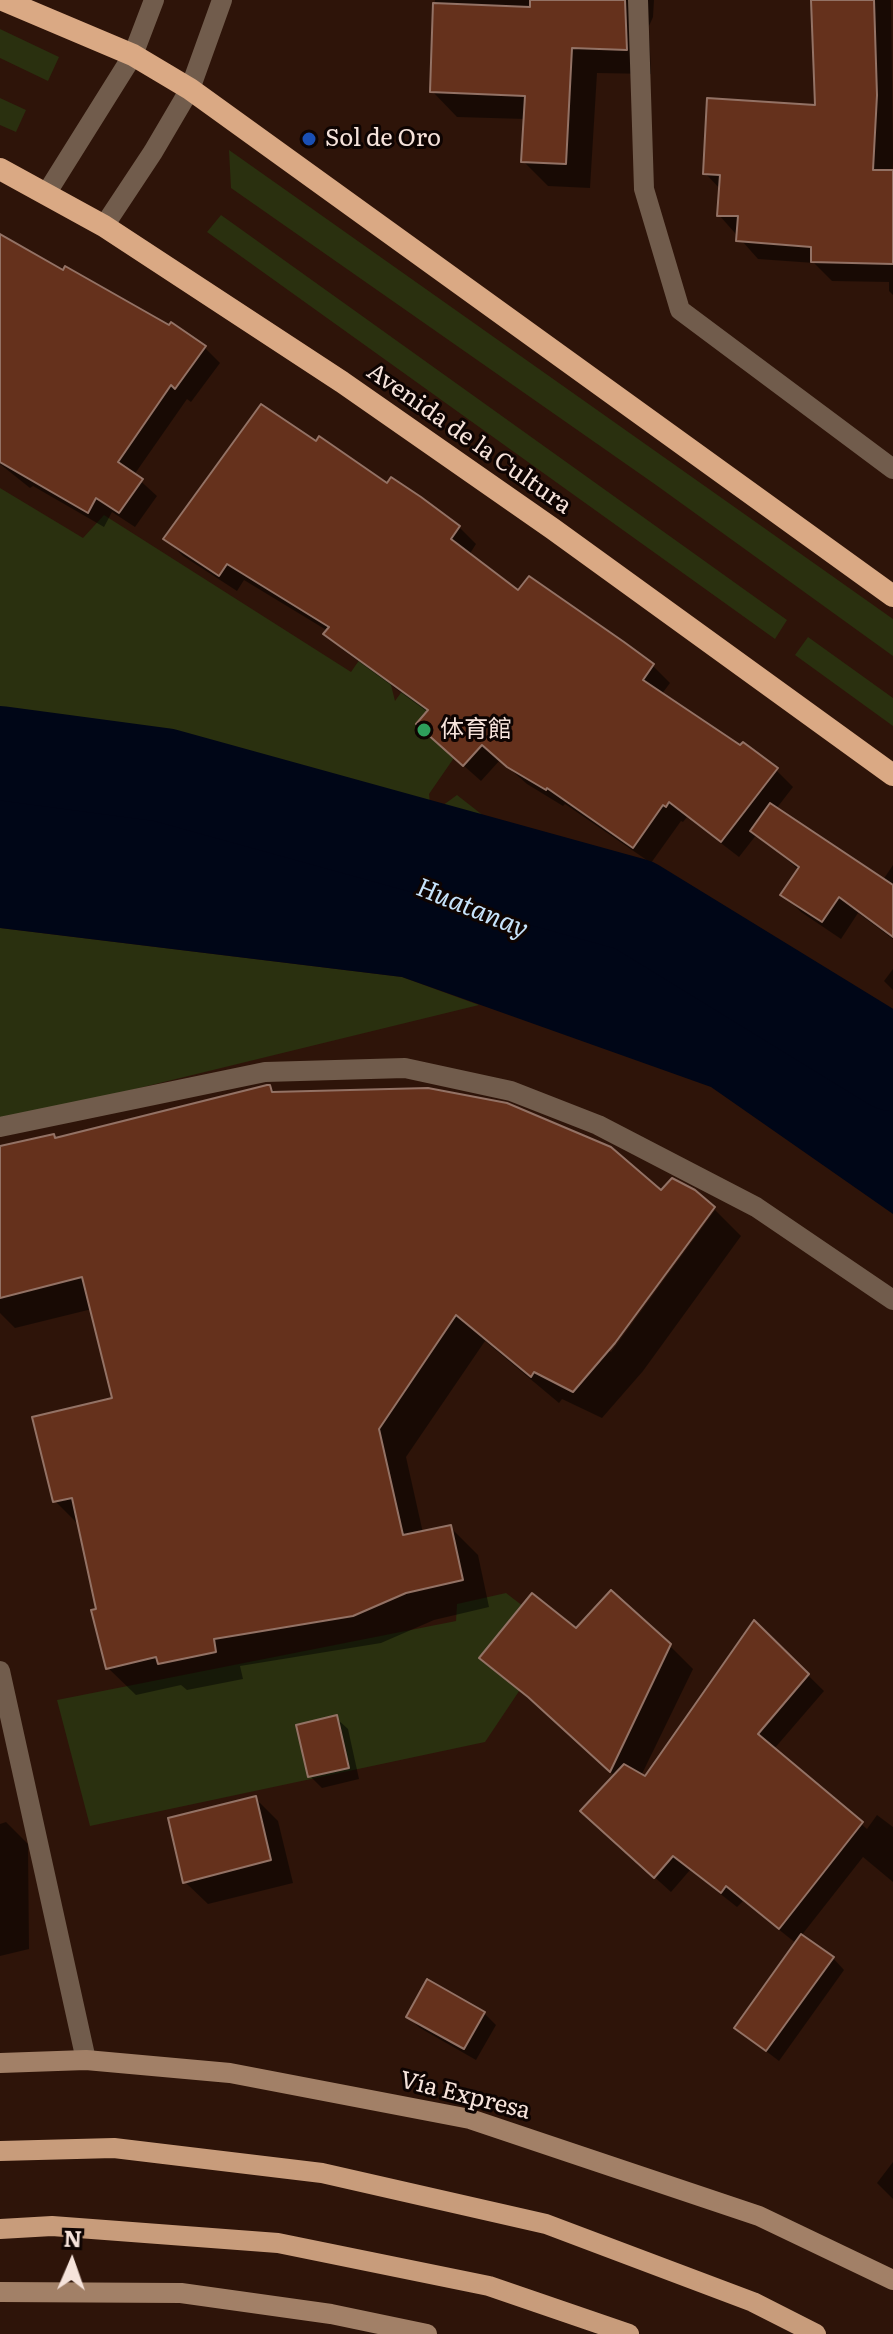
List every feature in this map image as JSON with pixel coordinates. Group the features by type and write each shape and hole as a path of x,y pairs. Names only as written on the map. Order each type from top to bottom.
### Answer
{"highway":[{"path":"3,0 133,55 190,89 893,596"},
{"name":"Avenida de la Cultura","path":"0,169 104,226 367,399 553,529 893,775"}],"main road":[{"name":"Vía Expresa","path":"0,2063 86,2060 230,2073 470,2119 759,2216 893,2280"},
{"path":"0,2151 114,2148 322,2173 546,2224 753,2302 816,2334"},
{"path":"0,2229 52,2226 278,2243 489,2286 629,2334"},
{"path":"0,2292 181,2293 331,2314 427,2334"}],"street":[{"path":"46,194 133,55 154,0"},
{"path":"104,226 190,89 222,0"},
{"path":"638,0 644,189 680,310 893,469"},
{"path":"0,1127 265,1072 405,1068 511,1091 598,1125 756,1207 893,1300"},
{"path":"0,1671 86,2060"}],"green space":[{"path":"0,29 59,57 48,81 0,58"},
{"path":"0,98 26,110 16,132 0,125"},
{"path":"229,150 893,619 893,656 656,485 231,188"},
{"path":"221,215 787,620 775,639 207,232"},
{"path":"0,488 83,538 104,515 351,672 378,633 395,701 420,666 485,713 429,794 431,814 457,795 577,889 164,775 0,753"},
{"path":"808,637 893,698 893,726 795,655"},
{"path":"0,928 402,977 479,1005 0,1122"},
{"path":"506,1593 558,1633 485,1742 90,1826 57,1700 456,1621 457,1604"}],"water":[{"name":"Huatanay","path":"0,753 164,775 634,905 893,1064 893,1214 711,1087 402,977 0,928"}],"building":[{"path":"530,0 625,0 627,50 572,48 566,164 521,162 525,96 430,92 433,3 530,7"},
{"path":"811,0 874,0 877,95 873,170 893,170 893,264 811,262 811,247 736,241 738,216 717,216 720,175 703,174 707,98 815,105"},
{"path":"0,234 63,270 65,266 169,325 171,322 206,346 175,389 171,385 118,462 143,479 119,513 96,498 88,513 0,462"},
{"path":"261,404 316,441 319,436 387,483 391,477 421,497 460,526 451,539 518,590 529,576 654,664 643,680 740,745 743,742 778,768 721,842 669,802 666,807 663,805 633,848 547,788 507,767 482,745 463,766 416,724 428,710 323,634 329,627 227,564 219,576 163,539"},
{"path":"770,803 893,885 893,937 839,897 822,922 780,895 799,867 750,831"},
{"path":"270,1085 272,1092 428,1088 507,1103 611,1147 661,1190 672,1178 695,1190 715,1207 615,1343 573,1392 534,1372 531,1377 456,1315 379,1429 403,1535 451,1525 463,1580 406,1593 353,1616 214,1639 216,1652 158,1664 156,1657 106,1669 91,1610 96,1609 72,1498 53,1502 32,1417 112,1398 82,1277 0,1298 0,1146 54,1134 55,1138"},
{"path":"611,1590 671,1644 610,1772 528,1697 479,1658 532,1593 576,1628"},
{"path":"754,1620 809,1674 758,1734 863,1822 779,1929 726,1886 721,1893 673,1856 654,1878 580,1811 624,1764 645,1776"},
{"path":"337,1715 349,1768 308,1777 296,1725"},
{"path":"256,1796 271,1860 183,1883 168,1818"},
{"path":"801,1934 834,1957 766,2051 734,2028"},
{"path":"427,1979 485,2012 464,2049 406,2017"}],"waterway":[{"path":"0,753 164,775 634,905 893,1064"}],"place":[{"name":"Sol de Oro","path":"309,139"},
{"name":"体育館","path":"424,730"}]}
